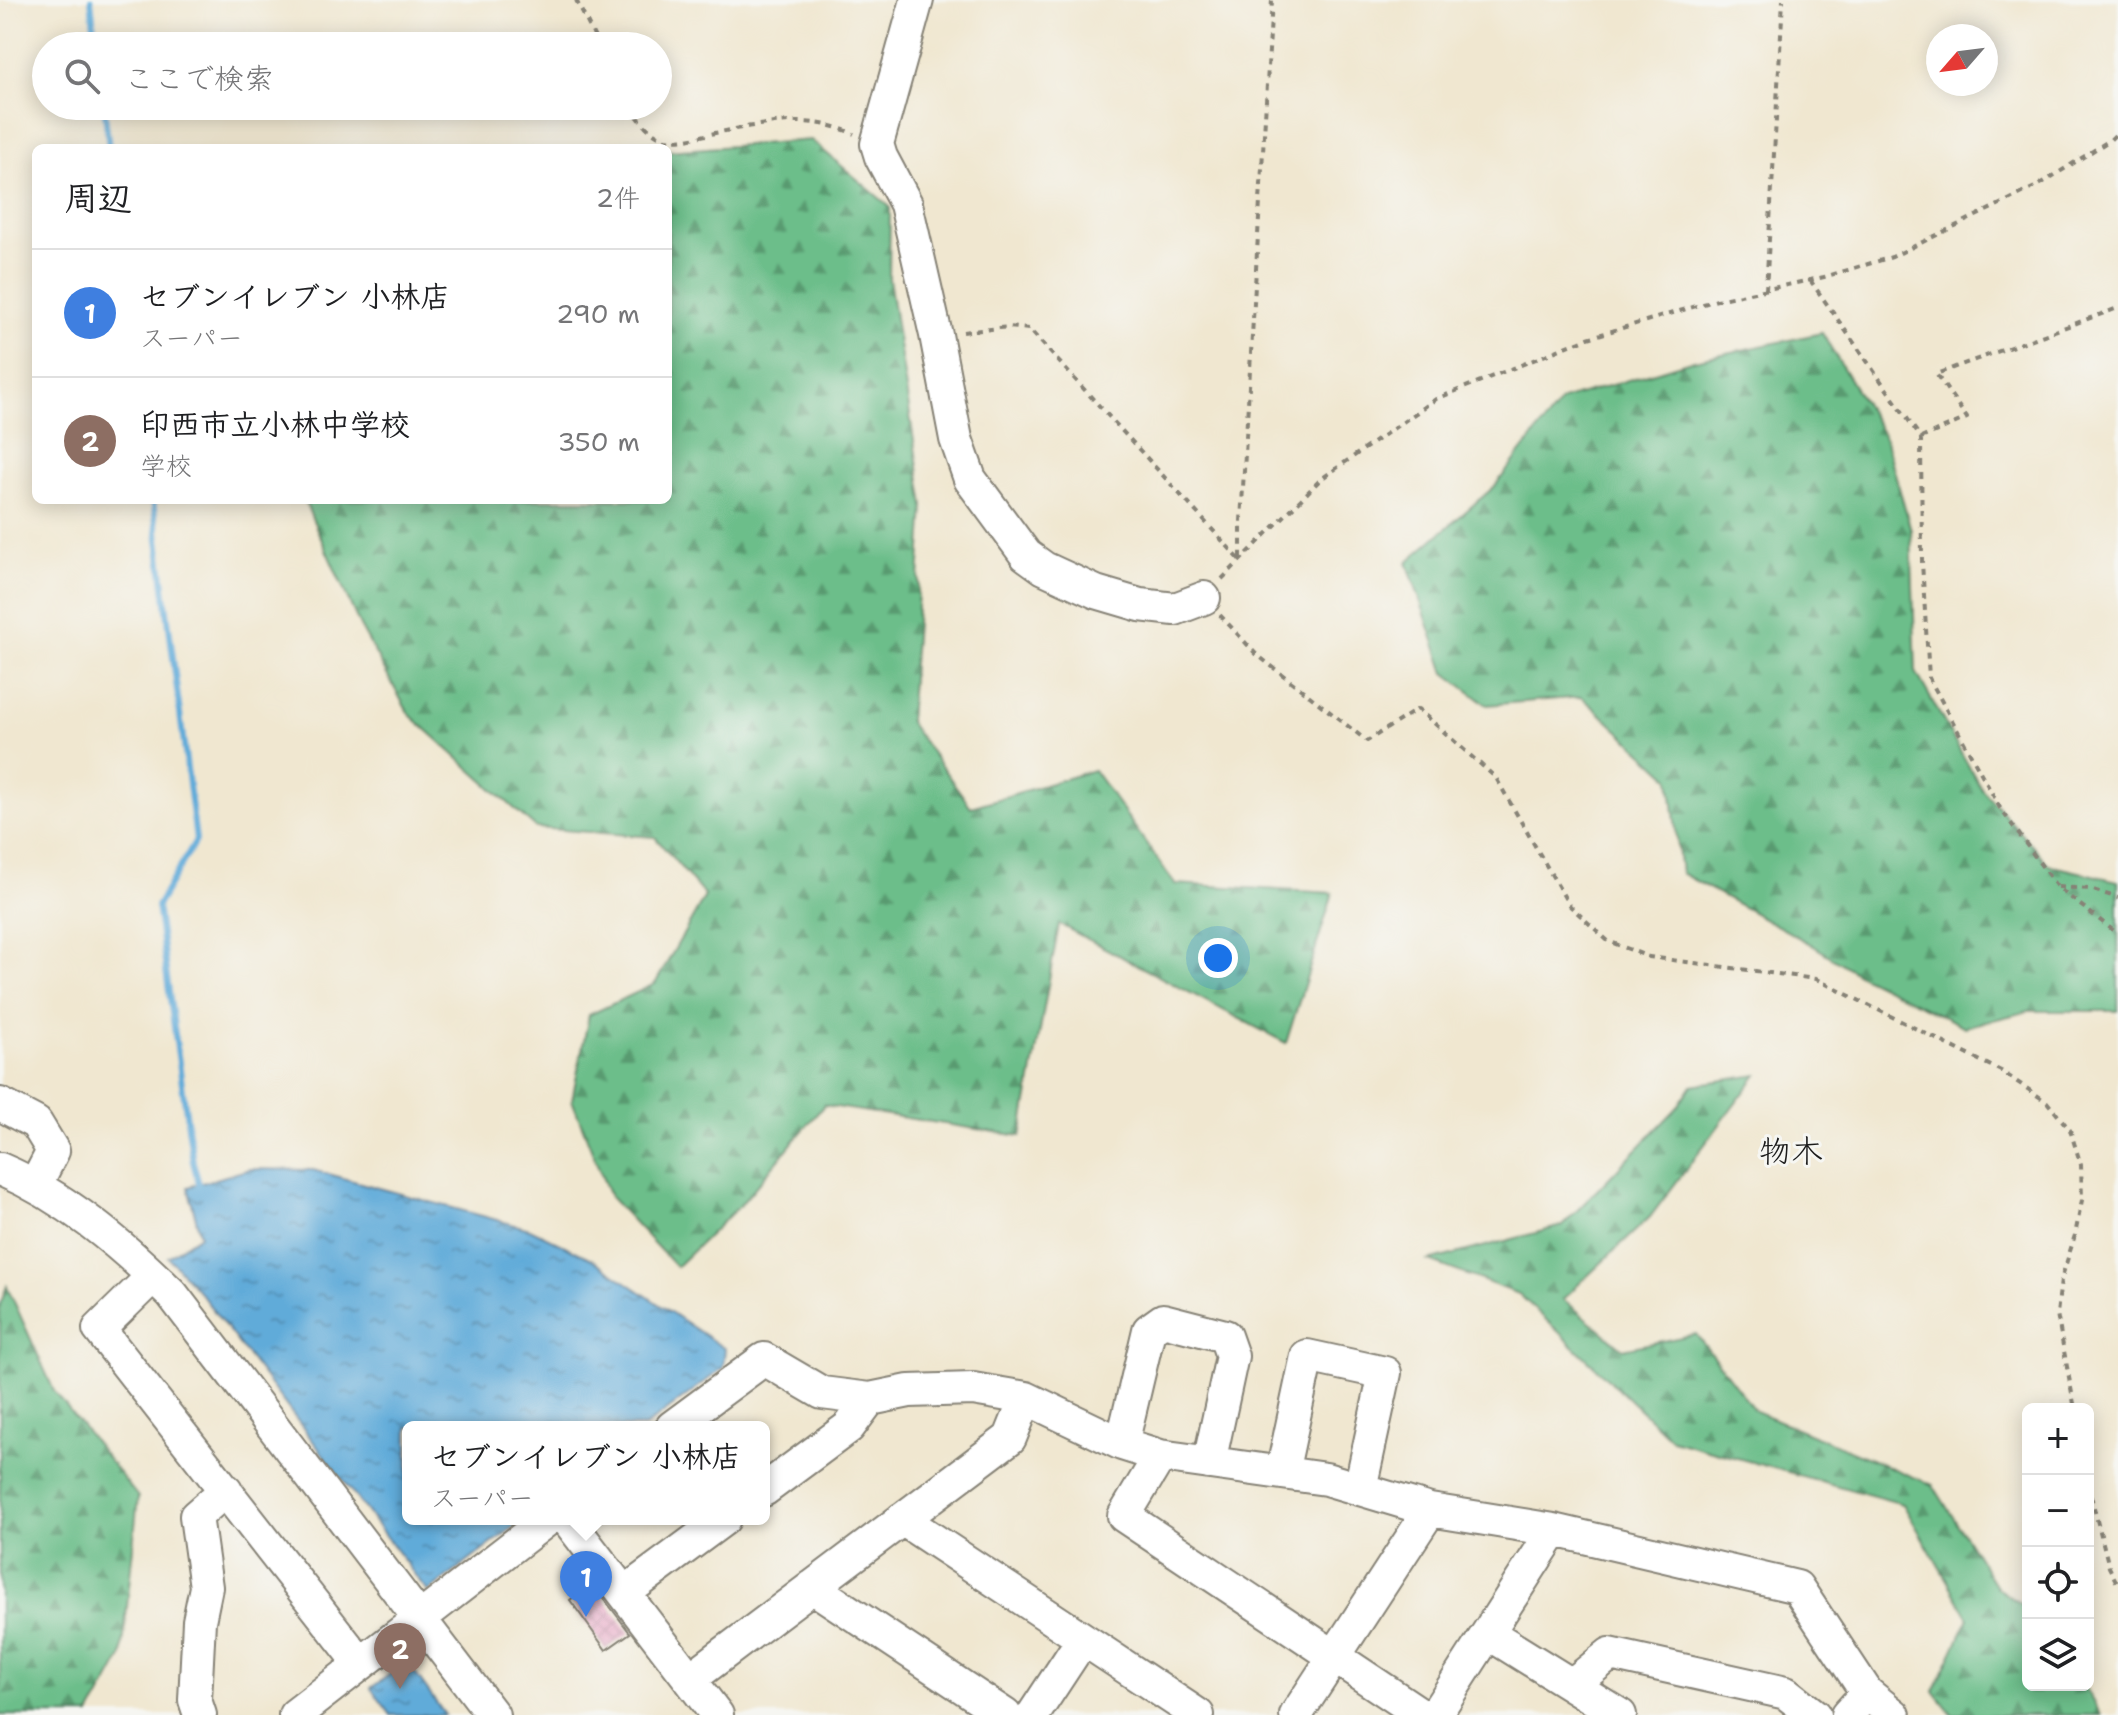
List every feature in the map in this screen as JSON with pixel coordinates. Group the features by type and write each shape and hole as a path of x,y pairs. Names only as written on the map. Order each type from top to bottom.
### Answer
{"street":[{"path":"917,0 877,144 906,204 956,439 970,479 1026,555 1044,568 1096,592 1140,605 1175,609 1204,598"},
{"path":"0,1104 36,1123 53,1151 36,1184"},
{"path":"0,1169 36,1184 112,1239 172,1294 493,1715"},
{"path":"153,1276 99,1329 361,1664"},
{"path":"1122,1444 1149,1330 1163,1320 1225,1336 1232,1356 1209,1463"},
{"path":"1282,1473 1307,1356 1385,1373 1360,1489"},
{"path":"680,1421 764,1359 822,1393 870,1399 909,1391 973,1389 1026,1398 1122,1444 1160,1456 1326,1479 1430,1510 1554,1530 1797,1587 1857,1704 1894,1715"},
{"path":"690,1679 1010,1438 1026,1398"},
{"path":"770,1486 849,1427 870,1399"},
{"path":"1160,1456 1124,1516 1422,1715"},
{"path":"200,1715 195,1700 199,1621 206,1587 196,1516 226,1490"},
{"path":"1296,1715 1430,1510"},
{"path":"902,1519 1083,1639 1177,1709"},
{"path":"295,1715 540,1525"},
{"path":"572,1525 717,1715"},
{"path":"624,1593 716,1525"},
{"path":"1435,1715 1554,1530"},
{"path":"812,1587 1005,1715"},
{"path":"1488,1633 1620,1715"},
{"path":"1033,1715 1083,1639"},
{"path":"1573,1684 1610,1654 1786,1693 1814,1715"}],"path":[{"path":"576,0 592,32"},
{"path":"1241,561 1272,0"},
{"path":"1766,290 1783,0"},
{"path":"640,120 646,128 665,139 688,139 769,122 798,121 844,129 877,144"},
{"path":"2074,1403 2057,1314 2061,1280 2082,1200 2081,1165 2070,1130 2047,1102 2001,1071 1816,979 1649,957 1608,941 1569,905 1496,778 1418,709 1367,741 1256,654 1204,598 1321,479 1436,399 1588,338 1717,300 1810,280 1892,257 2039,185 2118,132"},
{"path":"1810,280 1921,438 1922,562 1929,678 2000,808 2057,887 2118,934"},
{"path":"1921,438 1967,418 1936,374 2118,308"},
{"path":"936,335 1009,327 1029,329 1241,561"},
{"path":"2057,887 2090,889 2118,898"},
{"path":"2094,1508 2109,1567 2118,1585"}],"green space":[{"path":"811,140 890,207 889,279 924,506 909,722 971,807 1094,770 1175,884 1333,893 1286,1043 1059,924 1021,1136 824,1105 742,1203 676,1267 610,1197 572,1100 589,1015 655,984 705,896 655,837 536,828 409,714 360,626 306,504 672,504 672,151"},
{"path":"1822,333 1885,438 1911,530 1916,672 1981,788 2049,865 2118,881 2118,1011 2029,1011 1965,1027 1861,976 1809,943 1681,873 1670,778 1582,697 1487,705 1445,673 1407,562 1494,487 1562,400 1694,360"},
{"path":"1757,1075 1650,1217 1563,1299 1623,1349 1696,1334 1755,1411 1933,1485 1997,1588 2022,1605 2022,1691 2087,1691 2101,1715 1953,1715 1934,1691 1969,1618 1903,1504 1672,1440 1519,1294 1429,1261 1562,1226 1676,1109 1692,1085"},
{"path":"7,1286 54,1391 138,1497 122,1657 90,1715 0,1715 0,1305"}],"water":[{"path":"250,1169 313,1170 530,1229 592,1259 725,1349 723,1368 653,1421 402,1421 402,1525 516,1525 428,1592 200,1293 168,1257 200,1235 188,1187"},
{"path":"407,1662 445,1715 391,1715 371,1688"}],"building":[{"path":"592,1583 630,1633 606,1650 570,1600"}],"waterway":[{"path":"91,0 94,32"},
{"path":"106,120 109,144"},
{"path":"154,504 196,840 157,906 193,1162 199,1184"}],"place":[{"name":"セブンイレブン 小林店","path":"586,1617"},
{"name":"印西市立小林中学校","path":"400,1689"}],"district":[{"name":"物木","path":"1791,1151"}]}
